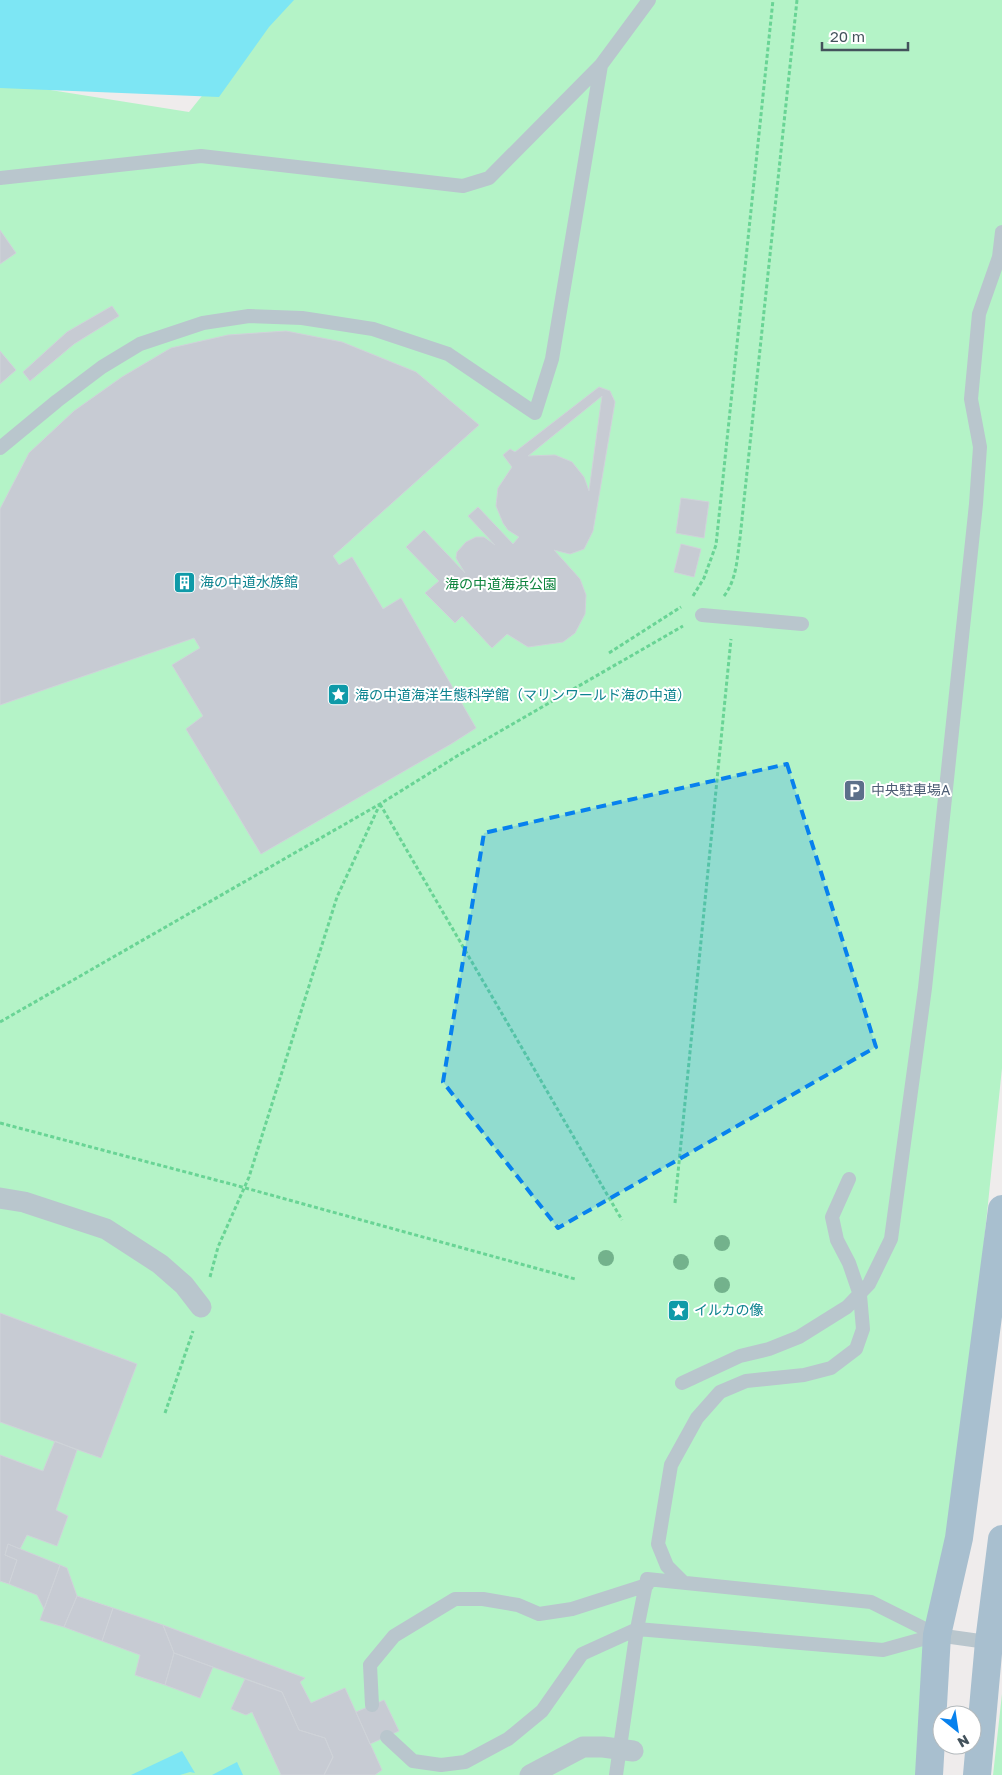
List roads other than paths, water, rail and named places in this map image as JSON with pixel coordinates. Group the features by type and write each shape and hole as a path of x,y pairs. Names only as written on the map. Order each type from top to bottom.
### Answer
{"main road":[{"path":"929,1775 938,1635 959,1538 1002,1209"},
{"path":"977,1775 996,1644 1002,1539"}],"street":[{"path":"0,1198 24,1202 106,1229 160,1264 184,1286 201,1307"},
{"path":"530,1775 583,1747 627,1750"}],"lane":[{"path":"0,178 201,156 463,186 489,178 601,65 650,0"},
{"path":"0,448 102,367 140,344 202,323 249,316 302,318 373,329 448,354 535,413 552,358 601,65"},
{"path":"682,1383 740,1356 769,1350 798,1337 847,1307 869,1284 892,1239 925,988 976,504 980,447 971,398 979,314 999,257 1002,232"},
{"path":"702,616 802,624"},
{"path":"683,1582 667,1566 658,1544 671,1465 696,1418 720,1392 746,1381 804,1375 831,1368 856,1348 863,1329 860,1295 849,1263 837,1240 832,1217 849,1179"},
{"path":"372,1705 370,1665 394,1636 455,1599 483,1599 518,1604 539,1614 572,1610 647,1582 683,1582 871,1602 938,1635 996,1644"},
{"path":"616,1775 627,1750 637,1629 647,1582"},
{"path":"387,1737 413,1761 441,1765 465,1762 508,1740 542,1711 582,1654 637,1629 883,1650 938,1635"}],"water":[{"path":"0,0 294,0 269,27 219,97 0,88"},
{"path":"182,1751 195,1773 190,1772 180,1775 131,1775"},
{"path":"237,1762 243,1775 212,1775"}],"place":[{"name":"海の中道水族館","path":"184,582"},
{"name":"海の中道海洋生態科学館（マリンワールド海の中道）","path":"339,695"},
{"name":"中央駐車場A","path":"855,790"},
{"name":"イルカの像","path":"678,1310"}],"park label":[{"name":"海の中道海浜公園","path":"501,584"}]}
